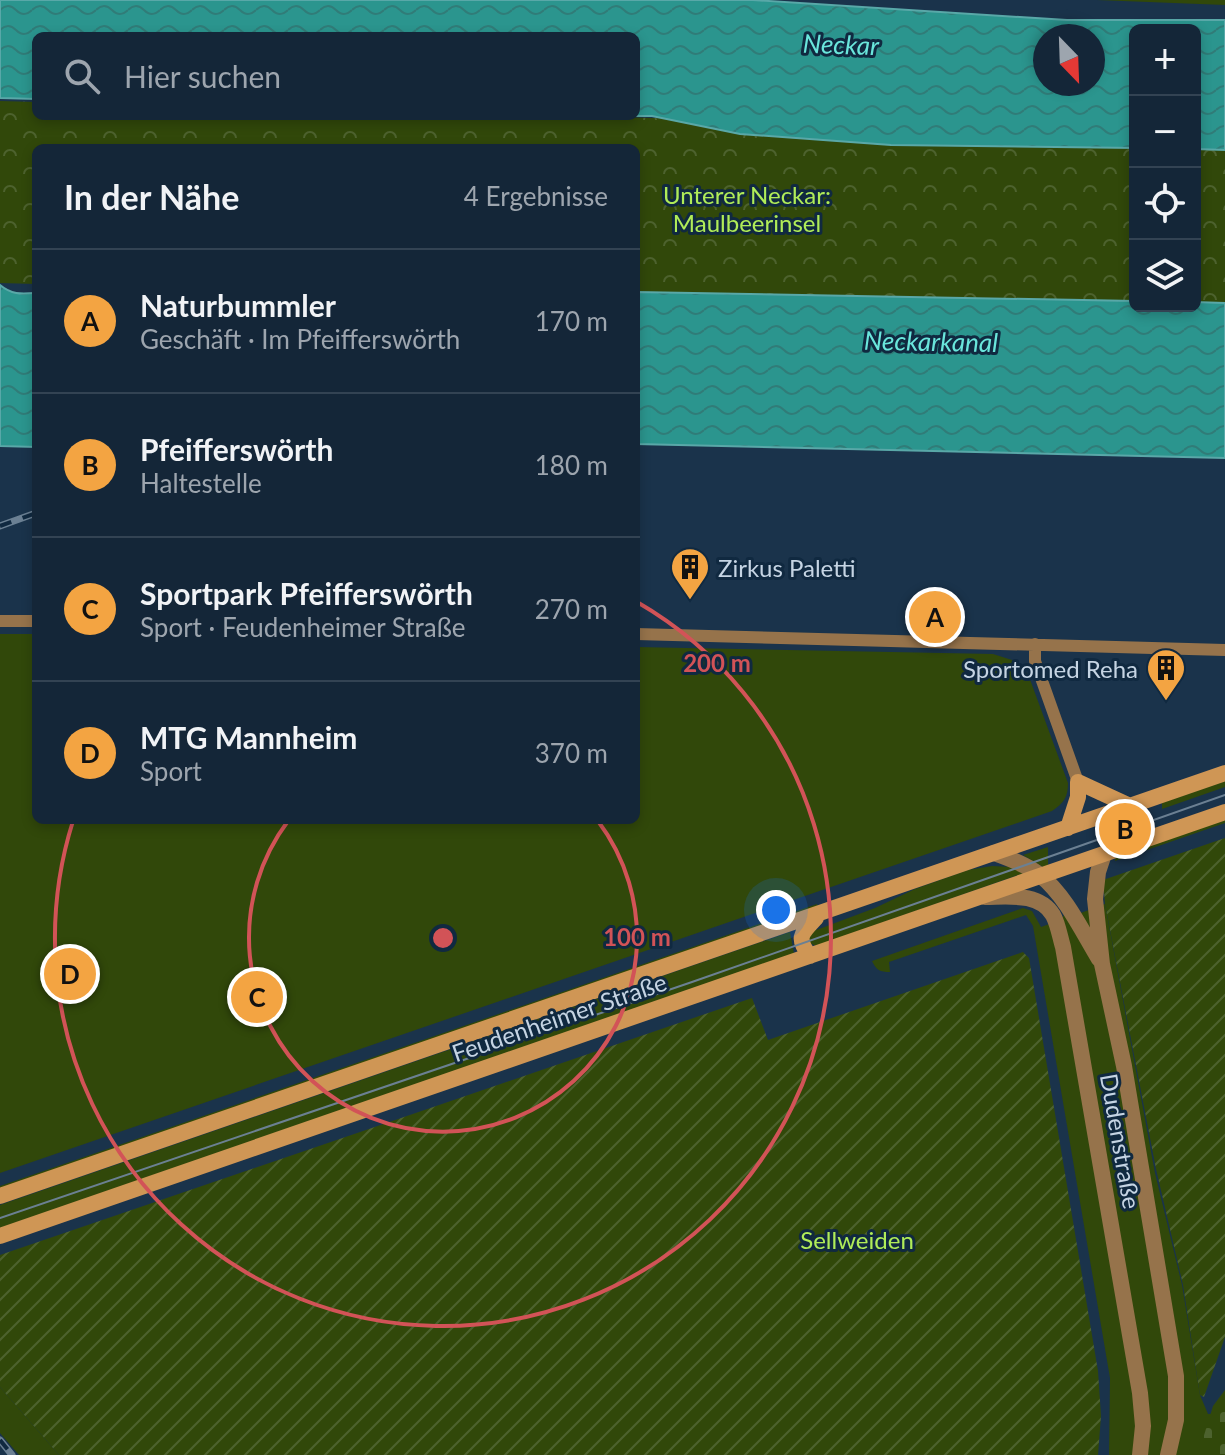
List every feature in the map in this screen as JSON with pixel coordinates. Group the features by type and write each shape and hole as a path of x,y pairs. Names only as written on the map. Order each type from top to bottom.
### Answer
{"main road":[{"name":"Feudenheimer Straße","path":"0,1196 1225,773"},
{"path":"1068,828 1078,797 1078,782 1130,806"},
{"name":"Feudenheimer Straße","path":"0,1236 1225,812"},
{"path":"810,956 800,938 820,914"}],"street":[{"path":"0,621 32,621"},
{"path":"640,634 1225,650"},
{"path":"1035,644 1035,661 1078,782"},
{"path":"994,853 1017,861 1041,876"},
{"name":"Dudenstraße","path":"1104,854 1095,899 1102,964 1124,1066 1176,1376 1176,1420 1168,1455"},
{"name":"Dudenstraße","path":"1041,876 1065,904 1102,964"},
{"name":"Dudenstraße","path":"980,897 1029,898 1043,905 1052,914 1057,926 1066,962 1140,1393 1143,1426 1140,1455"}],"green space":[{"path":"1097,0 1225,0 1225,5"},
{"name":"Unterer Neckar: Maulbeerinsel","path":"0,101 32,102 32,120 640,118 1129,131 1129,302 640,294 640,144 32,144 32,284 0,283"},
{"path":"1201,132 1225,133 1225,304 1201,303"},
{"path":"0,634 32,634 32,824 640,824 640,647 993,654 1012,660 1028,674 1068,783 1066,796 1052,811 0,1173"},
{"path":"1225,781 1225,787 1162,809 1162,803"},
{"path":"1225,820 1225,823 1115,861 1115,858"},
{"path":"1225,838 1225,1337 1204,1397 1200,1395 1183,1285 1156,1169 1103,880"},
{"path":"1048,847 1048,866 1043,867 1023,855"},
{"path":"1011,867 1024,873 816,946 810,943 808,937 811,932 915,889 968,870"},
{"path":"817,904 818,907 0,1189 0,1186"},
{"path":"1105,904 1155,1173 1182,1285 1200,1395 1208,1414 1225,1413 1218,1455 1109,1455 1110,1378 1033,926 1026,915 889,962 890,972 879,970 872,961 1023,908 1032,911 1041,927 1063,919 1065,915 1067,918"},
{"path":"790,932 794,954 0,1228 0,1205"},
{"name":"Sellweiden","path":"1023,952 1029,958 1098,1371 1101,1416 1098,1455 59,1455 0,1387 0,1255 752,998 768,1040"},
{"path":"0,1387 59,1455 19,1455 0,1433"},
{"path":"1225,1390 1225,1455 1198,1455 1213,1406"}],"water":[{"name":"Neckar","path":"0,0 753,0 1067,20 1225,20 1225,150 1201,149 1201,24 1129,24 1129,148 891,145 740,134 640,116 640,32 32,32 32,99 0,98"},
{"path":"0,285 17,293 32,293 32,447 0,446"},
{"name":"Neckarkanal","path":"640,292 1129,301 1129,312 1201,312 1201,302 1225,303 1225,458 640,444"}],"tram line":[{"path":"0,1218 692,982 1225,795"}],"railway":[{"path":"0,526 32,514"},
{"path":"0,1440 12,1455"}],"place":[{"name":"Zirkus Paletti","path":"690,601"},
{"name":"Naturbummler","path":"935,617"},
{"name":"Sportomed Reha","path":"1166,702"},
{"name":"Pfeifferswörth","path":"1125,829"},
{"name":"MTG Mannheim","path":"70,974"},
{"name":"Sportpark Pfeifferswörth","path":"257,997"}]}
